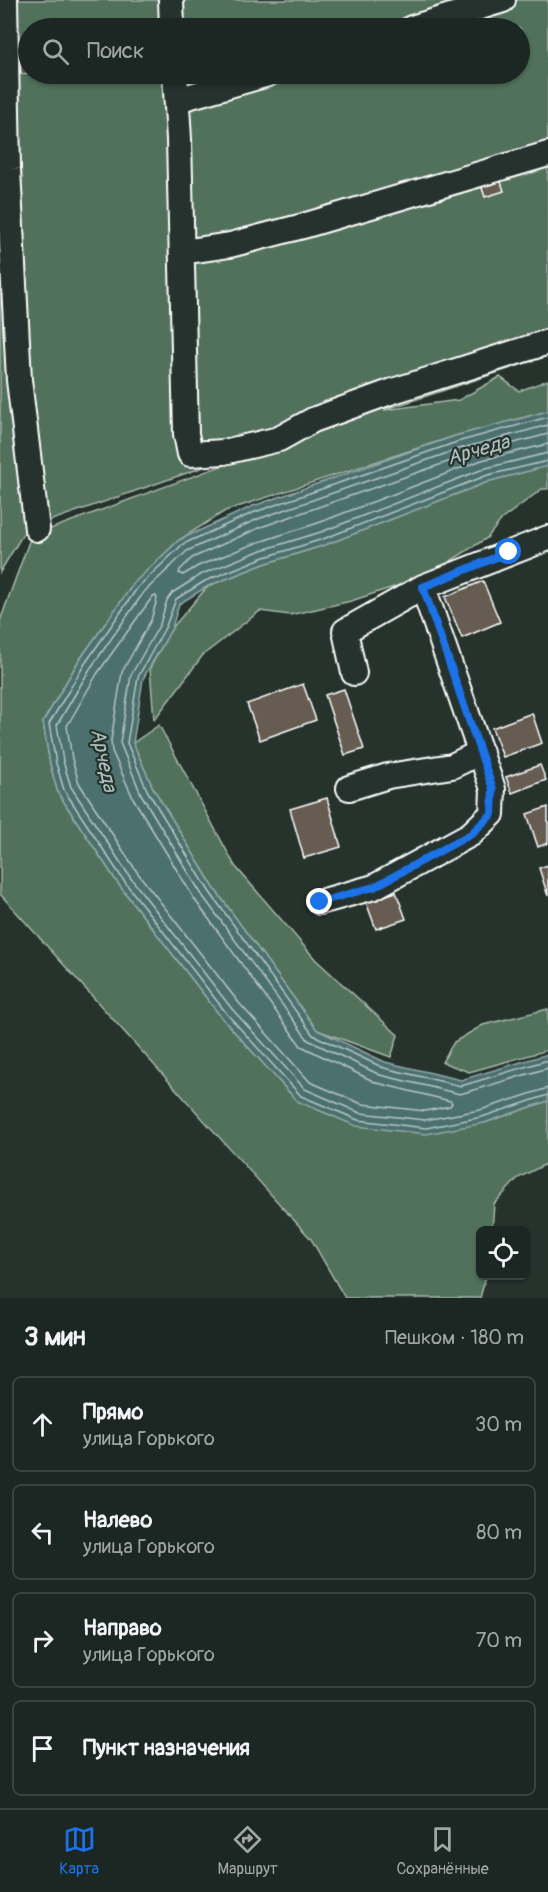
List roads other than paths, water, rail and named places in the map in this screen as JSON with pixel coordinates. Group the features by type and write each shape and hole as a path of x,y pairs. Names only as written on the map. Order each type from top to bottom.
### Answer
{"street":[{"path":"5,0 8,169 19,380 37,528"},
{"path":"171,0 172,18"},
{"path":"444,18 503,0"},
{"path":"176,84 186,434 190,454 224,452 279,439 313,420 393,391 548,342"},
{"path":"177,100 233,84"},
{"path":"182,252 230,245 303,226 548,154"},
{"path":"354,673 345,631 423,587 548,538"},
{"path":"320,902 374,887 471,834 492,814 493,789 423,587"},
{"path":"349,788 388,776 452,765 481,752"}],"water":[{"name":"Арчеда","path":"548,411 548,466 490,481 325,545 264,564 208,586 179,604 172,628 143,679 133,743 153,788 214,888 317,1030 385,1062 461,1080 548,1054 548,1101 484,1123 426,1134 356,1126 297,1101 222,1018 119,885 58,793 50,764 43,722 78,662 134,583 179,540 253,506 455,436"}]}
